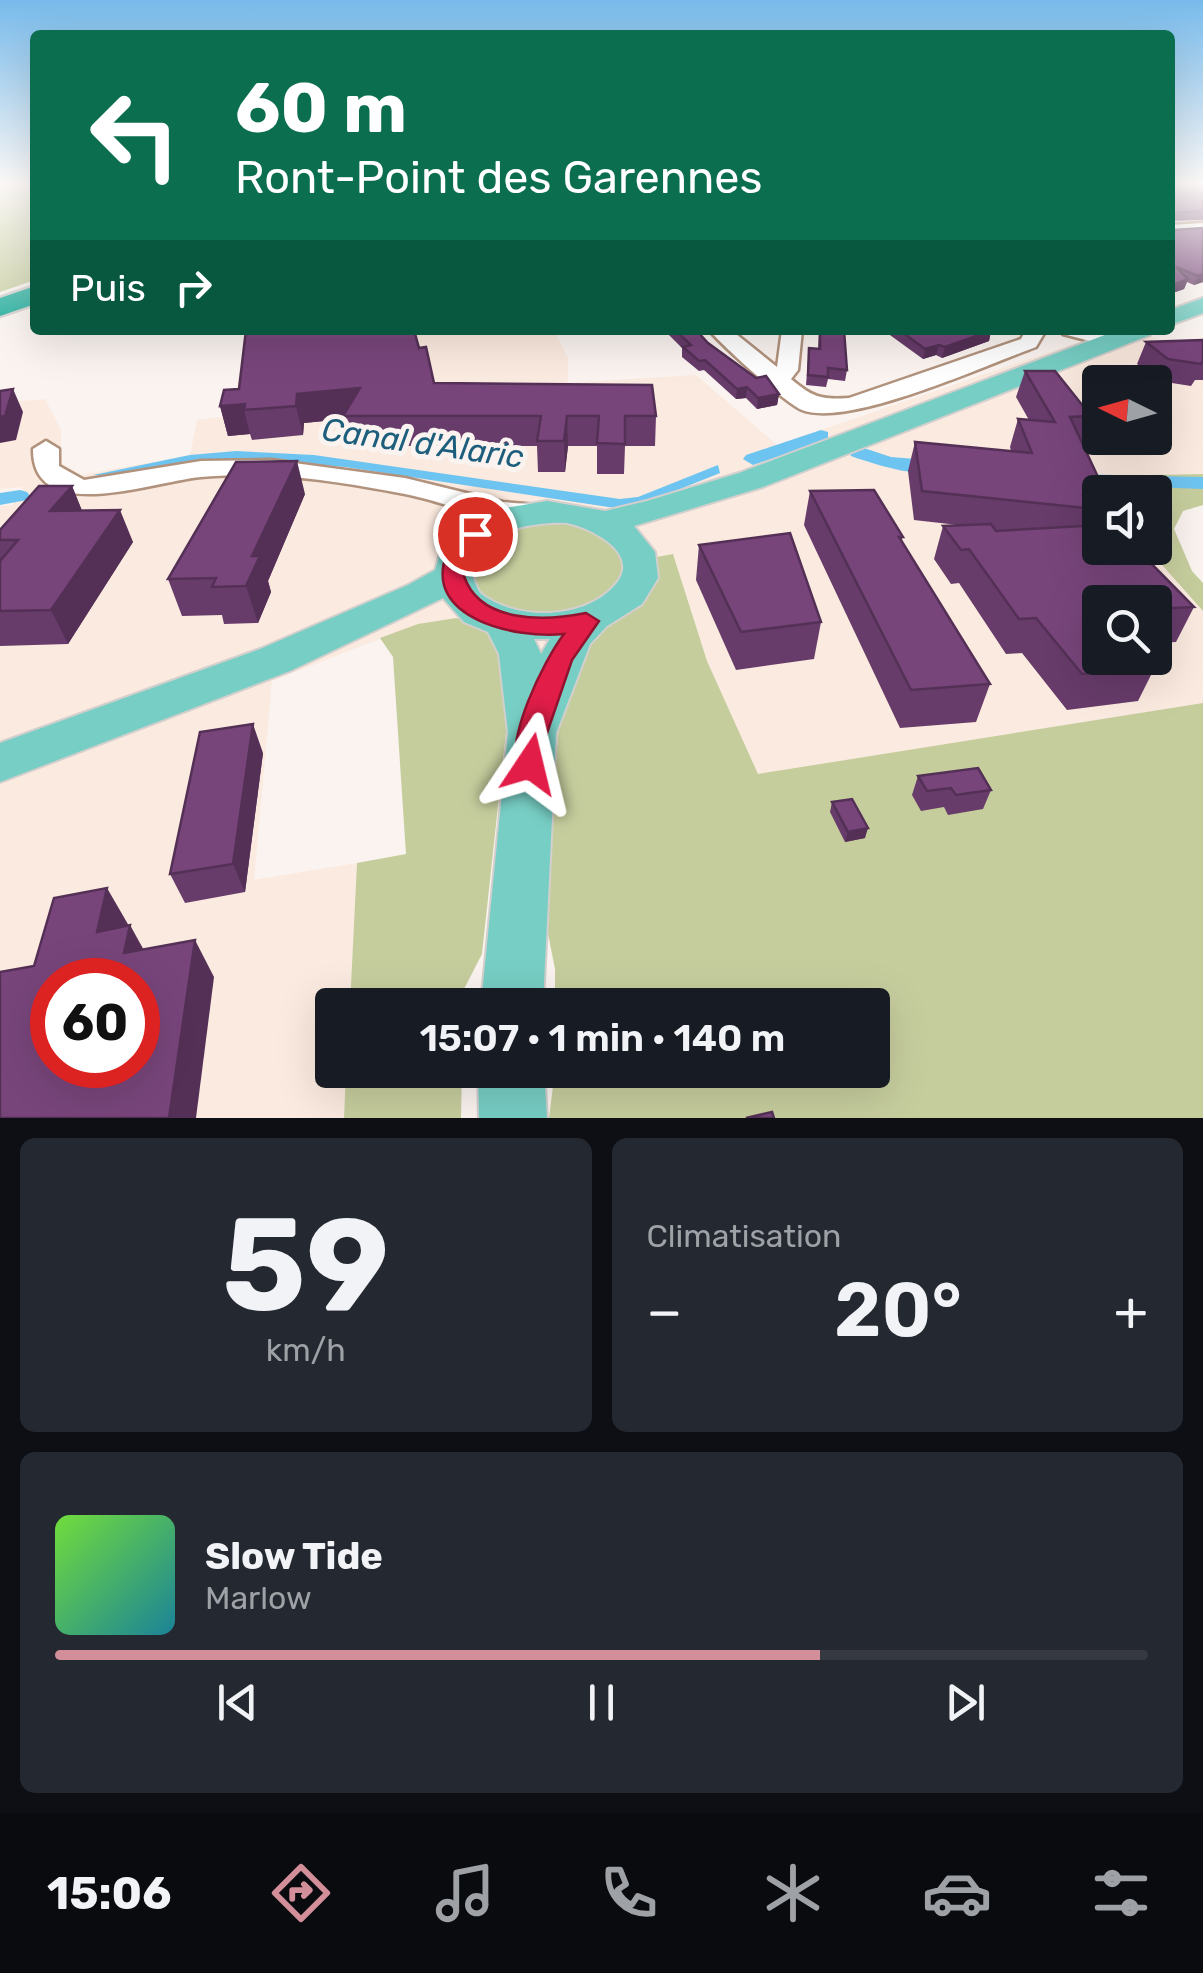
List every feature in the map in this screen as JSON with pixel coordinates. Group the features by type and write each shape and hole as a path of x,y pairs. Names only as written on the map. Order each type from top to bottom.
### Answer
{"highway":[{"path":"0,300 30,289"},
{"path":"0,308 30,296"}],"main road":[{"path":"1175,316 1203,305"},
{"path":"636,548 656,531 751,480 1074,342 1113,341 1128,335"},
{"path":"603,522 751,480"},
{"path":"0,763 274,660 422,614 476,602 559,627 586,621 610,611 631,593 641,568 636,548 603,522 560,512 514,517 483,529 459,550 476,602 520,654 532,733 513,988"},
{"path":"532,733 560,658 586,621"},
{"path":"511,1088 512,1118"}],"street":[{"path":"725,335 807,404 824,407 852,404 1029,343 1036,335"},
{"path":"778,380 787,370 791,335"},
{"path":"46,449 46,469 67,485 84,488 201,469 272,468 404,486 503,510 537,513"},
{"path":"452,498 465,506 483,529"}],"shaded area":[{"path":"248,335 556,335 568,358 568,383 696,375 777,445 1099,335 1142,335 1203,355 1203,474 1082,475 1082,565 1162,565 1203,611 1203,703 758,775 707,661 673,554 649,586 566,668 456,618 418,624 272,681 254,880 357,863 351,988 315,988 315,1088 345,1088 344,1118 0,1118 0,506 12,505 24,487 0,489 0,403 45,399 61,430 61,463 81,475 190,455 197,420 230,416"}],"green space":[{"path":"0,235 30,235 30,282 0,292"},
{"path":"1203,474 1203,505 1183,511 1174,529 1192,571 1203,583 1203,611 1162,565 1172,565 1172,475 1151,475"},
{"path":"542,520 583,525 609,542 629,565 621,583 609,596 594,604 541,616 504,608 477,589 470,577 469,564 475,551 503,531"},
{"path":"673,554 707,661 758,774 1203,703 1203,1118 549,1118 553,1088 890,1088 890,988 555,988 543,909 562,691 573,649 649,586 657,557"},
{"path":"456,618 479,626 493,638 512,677 482,954 465,988 351,988 357,863 406,854 393,657 380,638 418,624"},
{"path":"345,1088 462,1088 461,1118 344,1118"}],"water":[{"path":"236,451 314,455 620,499 638,497 718,465 720,473 628,510 345,467 263,460 220,460 128,476 93,475 190,455"}],"building":[{"path":"1175,235 1203,235 1203,274 1198,276 1176,267 1188,279 1175,284"},
{"path":"245,335 415,335 419,348 426,347 434,383 652,385 656,416 625,416 625,444 597,443 599,416 567,416 564,441 537,441 541,416 343,416 360,388 297,394 296,406 244,410 245,404 220,406 224,390 239,389"},
{"path":"680,335 701,335 756,378 766,376 779,394 758,398 747,387 737,389 705,360 699,361 683,347 691,345"},
{"path":"820,335 844,335 847,370 828,368 828,377 808,375 809,348 820,349"},
{"path":"906,335 980,335 945,347 925,349"},
{"path":"1203,340 1201,364 1168,359 1146,342"},
{"path":"1025,371 1055,371 1082,405 1082,416 1070,417 1082,443 1082,455 1088,455 1097,475 1082,475 1082,508 922,491 915,442 1032,453 1018,419 1055,422"},
{"path":"13,389 5,416 0,417 0,391"},
{"path":"297,461 252,556 260,556 246,586 212,587 216,578 168,579 236,462"},
{"path":"39,486 72,486 50,511 120,510 51,610 0,611 0,561 18,540 0,540 0,530"},
{"path":"874,490 990,684 911,690 810,491"},
{"path":"991,524 996,531 1082,526 1082,565 1153,565 1194,607 1172,608 1172,585 1082,585 1082,674 1036,618 1019,619 969,549 961,550 943,526"},
{"path":"790,533 821,622 741,632 699,545"},
{"path":"253,724 233,864 170,874 200,732"},
{"path":"978,768 991,790 956,795 951,788 927,791 918,776"},
{"path":"852,799 868,828 848,832 832,802"},
{"path":"107,888 97,932 130,925 124,953 195,940 169,1118 0,1118 0,972 30,967 30,1088 160,1088 160,958 36,958 54,898"},
{"path":"772,1112 774,1118 746,1118"}],"waterway":[{"name":"Canal d'Alaric","path":"753,459 821,436"},
{"name":"Canal d'Alaric","path":"858,452 888,463 940,467"},
{"name":"Canal d'Alaric","path":"1072,480 1203,483"},
{"name":"Canal d'Alaric","path":"0,499 20,496"}],"route":[{"path":"475,534 459,550 453,576 458,591 470,606 504,622 559,627 586,621 560,658 532,733 530,764"}]}
